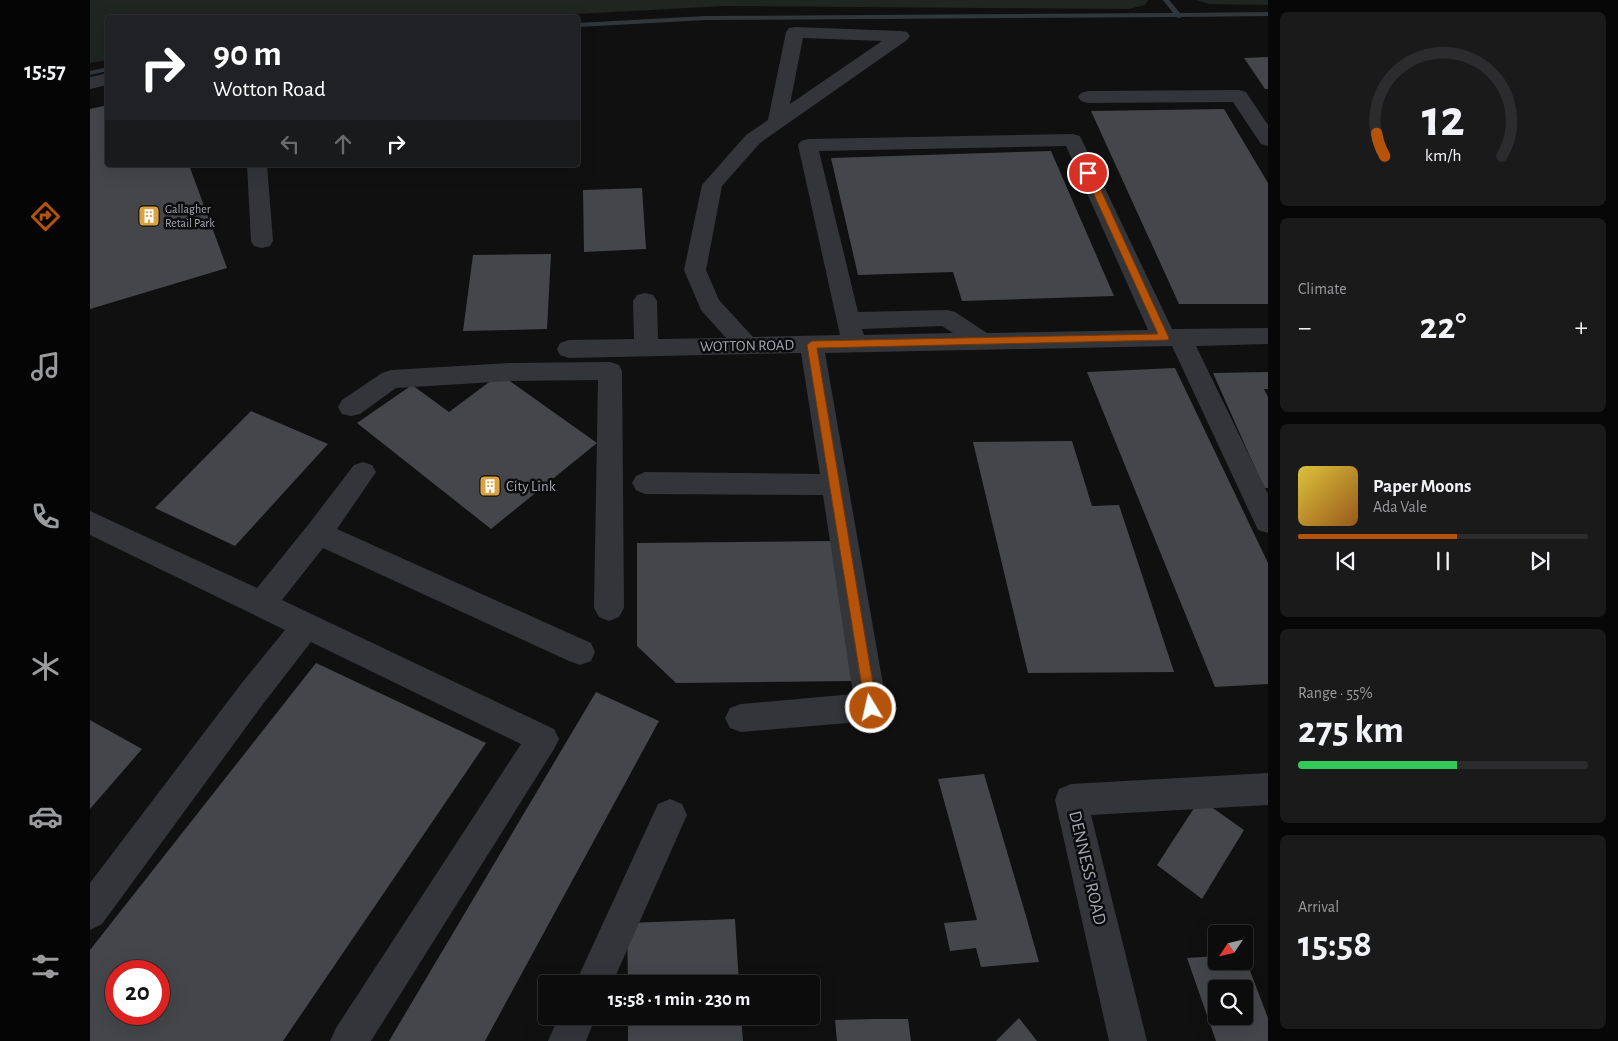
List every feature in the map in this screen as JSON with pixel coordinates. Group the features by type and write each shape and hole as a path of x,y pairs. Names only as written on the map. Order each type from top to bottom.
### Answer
{"street":[{"path":"747,346 709,304 695,270 712,185 753,139 901,36 795,32 777,122"},
{"path":"90,83 105,80"},
{"path":"1088,97 1239,96 1268,140"},
{"path":"854,344 808,145 1073,140 1268,522"},
{"path":"257,167 262,241"},
{"path":"645,300 646,348"},
{"path":"848,321 947,318 982,341"},
{"name":"WOTTON ROAD","path":"569,349 611,360 646,348 1268,336"},
{"path":"741,718 871,708 812,345"},
{"path":"351,407 391,378 510,372 611,360 609,608"},
{"path":"261,604 318,533 362,472"},
{"path":"645,483 835,485"},
{"path":"90,522 543,739 349,1041"},
{"path":"318,533 580,652"},
{"path":"90,912 246,702 306,626"},
{"name":"DENNESS ROAD","path":"1128,1041 1071,800 1268,788"},
{"path":"597,975 670,815"},
{"path":"567,1041 574,1025"}],"shaded area":[{"path":"90,0 1148,0 1145,5 1129,9 723,6 557,15 105,15 105,60 90,63"},
{"path":"1196,0 1268,0 1268,5 1209,4"}],"building":[{"path":"1268,57 1268,89 1265,89 1244,58"},
{"name":"Gallagher Retail Park","path":"105,106 105,167 190,167 227,268 90,309 90,109"},
{"path":"1224,109 1268,183 1268,304 1179,304 1091,111"},
{"path":"1051,151 1114,296 962,301 953,272 858,275 831,158"},
{"path":"642,188 646,249 584,252 583,190"},
{"path":"551,254 547,329 463,331 473,255"},
{"path":"1175,368 1268,563 1268,684 1215,687 1087,372"},
{"path":"1268,372 1268,389 1264,389 1268,397 1268,488 1264,488 1213,373"},
{"name":"City Link","path":"500,374 597,443 491,529 357,423 412,385 449,412"},
{"path":"251,411 328,444 235,546 155,508"},
{"path":"1072,441 1092,506 1119,505 1174,672 1028,673 973,442"},
{"path":"833,541 852,681 676,683 637,646 637,543"},
{"path":"316,663 486,743 283,1041 90,1041 90,950"},
{"path":"596,692 659,721 485,1041 389,1041"},
{"path":"90,720 142,749 90,809"},
{"path":"984,774 1039,962 981,967 976,948 950,951 944,923 977,920 938,779"},
{"path":"1200,799 1244,830 1202,899 1157,865"},
{"path":"735,919 738,975 628,975 627,923"},
{"path":"1208,957 1208,970 1250,970 1268,1018 1268,1041 1216,1041 1210,1025 1253,1025 1253,980 1208,980 1208,1018 1187,958"},
{"path":"1019,1018 1037,1041 996,1041"},
{"path":"908,1019 911,1041 837,1041 835,1020"},
{"path":"628,1025 742,1025 743,1041 628,1041"}],"waterway":[{"path":"1166,0 1178,15"},
{"path":"1178,15 1268,14"},
{"path":"580,25 706,18 1178,15"},
{"path":"90,73 105,70"}],"place":[{"name":"Gallagher Retail Park","path":"149,216"},
{"name":"City Link","path":"490,486"}],"route":[{"path":"871,708 812,345 1164,338 1088,173"}]}
